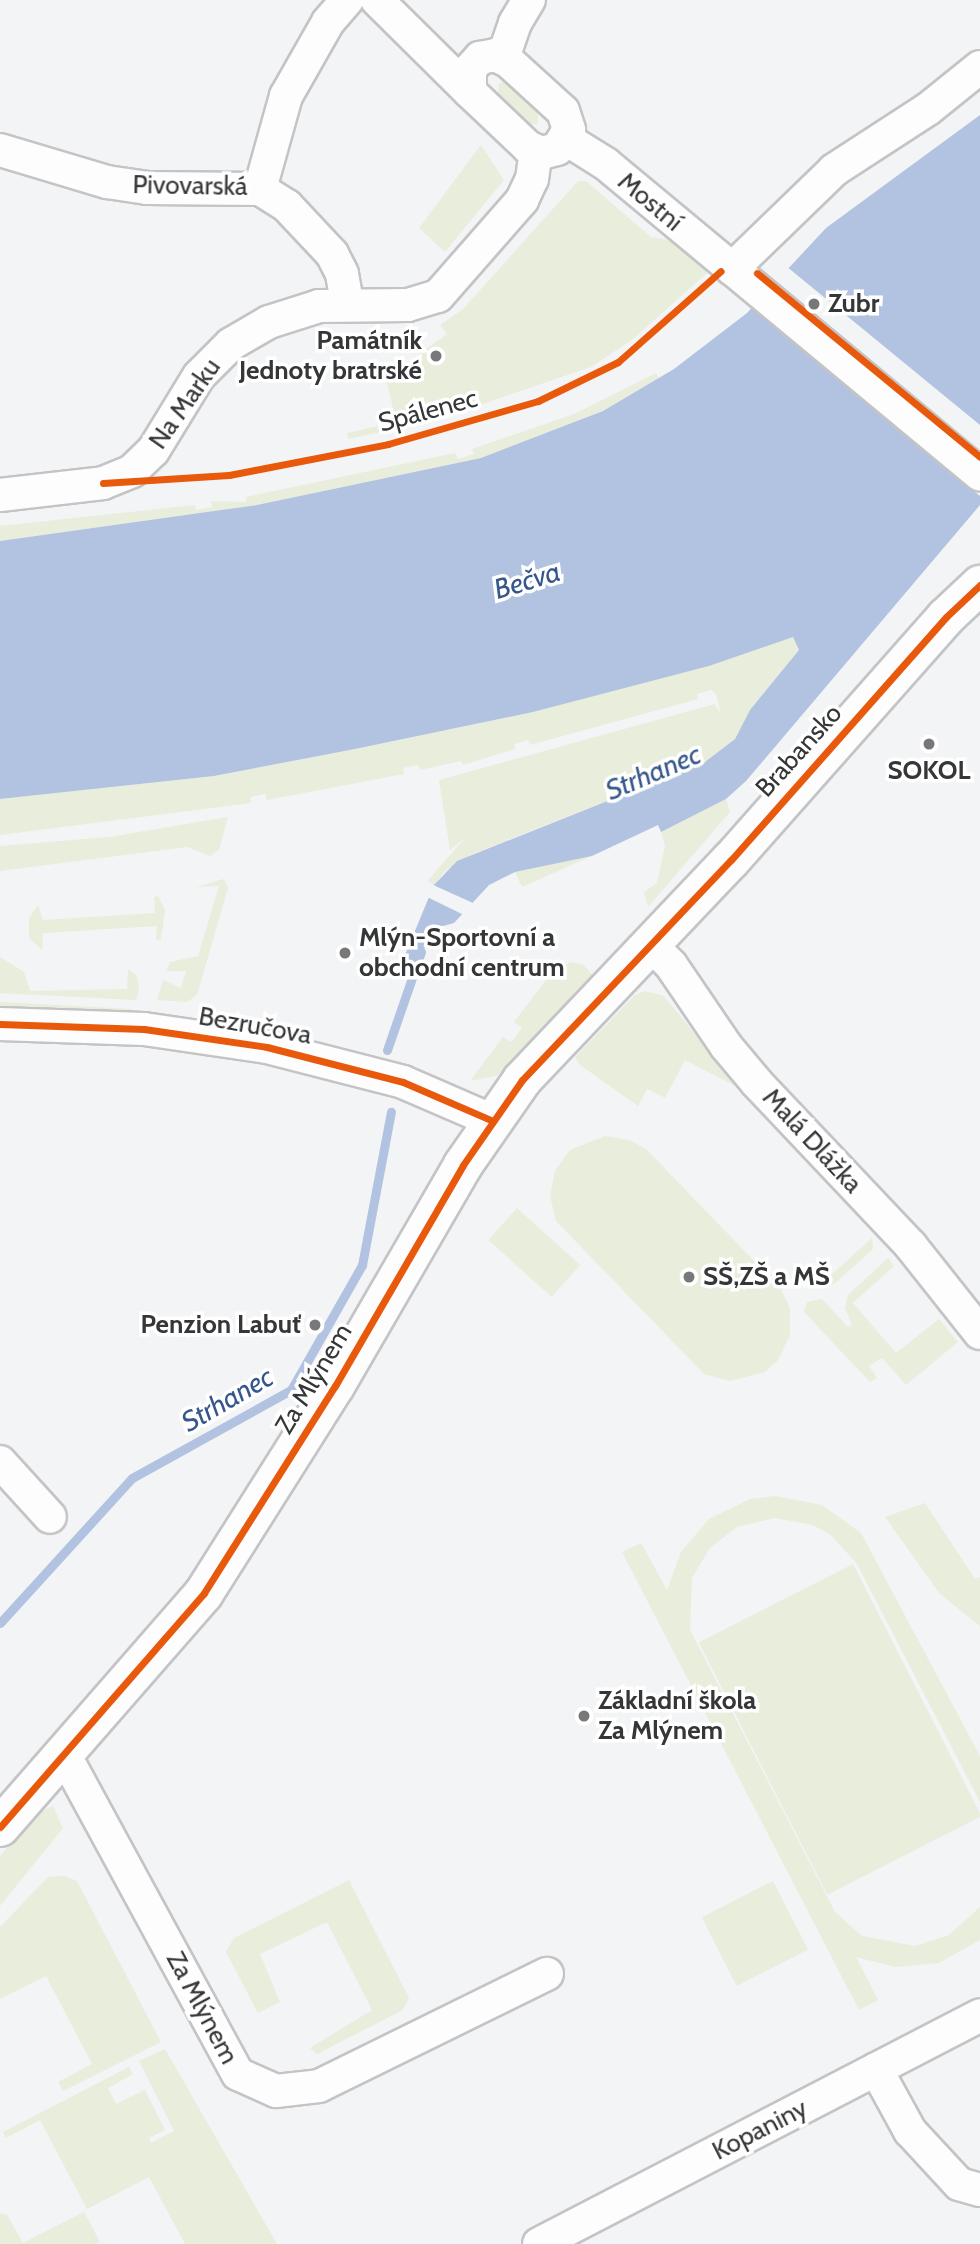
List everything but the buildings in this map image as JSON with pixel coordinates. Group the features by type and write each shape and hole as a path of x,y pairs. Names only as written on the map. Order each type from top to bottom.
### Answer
{"street":[{"name":"Pivovarská","path":"0,150 107,183 147,188 260,189 286,96 328,22 347,0"},
{"path":"377,0 470,92 536,151 550,152 566,139 569,130 563,111 503,58 488,55 474,63 467,76 470,92"},
{"path":"503,58 515,23 529,0"},
{"path":"732,268 834,170 928,109 980,67"},
{"name":"Mostní","path":"566,139 606,164 980,474"},
{"name":"Na Marku","path":"0,495 120,479 153,451 199,376 237,340 289,314 347,302 408,305 428,301 448,289 522,200 532,179 536,151"},
{"path":"260,189 287,206 332,254 342,274 347,302"},
{"name":"Brabansko","path":"650,944 731,860 946,617 980,585"},
{"name":"Za Mlýnem","path":"0,1827 204,1593 335,1386 491,1121 536,1062 650,944"},
{"name":"Malá Dlážka","path":"650,944 671,964 726,1046 757,1083 911,1246 980,1333"},
{"name":"Bezručova","path":"0,1024 144,1029 267,1047 403,1082 491,1121"},
{"path":"0,1462 50,1517"},
{"name":"Za Mlýnem","path":"64,1754 238,2074 275,2091 319,2086 547,1975"},
{"name":"Kopaniny","path":"539,2244 980,2015"},
{"path":"876,2069 910,2131 959,2185 980,2190"}],"green space":[{"path":"509,81 538,112 538,124 524,126 498,96 499,83"},
{"path":"481,145 504,180 445,252 419,228"},
{"path":"578,181 586,181 651,237 670,240 708,272 633,339 591,367 433,421 348,439 347,433 396,422 386,378 447,334 440,325 463,309"},
{"path":"656,373 659,378 603,411 481,458 257,505 0,541 0,526 195,505 196,510 212,507 211,501 246,502 246,497 455,453 458,459 474,454 472,449 574,414"},
{"path":"793,637 799,650 750,710 735,739 705,762 470,855 445,871 434,885 428,882 430,878 466,837 450,850 439,780 715,704 721,715 716,694 711,690 697,694 698,699 530,745 528,740 514,744 515,749 463,765 461,761 420,770 418,765 403,768 404,774 267,800 265,794 251,797 251,803 0,835 0,799 214,776 355,749 533,712 709,666"},
{"path":"726,799 730,812 648,907 644,892 657,883 665,846 661,832"},
{"path":"228,817 219,850 210,856 187,847 0,871 0,846 109,837"},
{"path":"592,856 522,887 515,872"},
{"path":"224,879 228,888 197,995 187,1002 157,1000 163,980 181,988 186,971 166,971 170,962 198,956 219,886 196,887"},
{"path":"158,896 165,910 161,939 156,940 157,926 43,933 42,950 29,938 29,918 38,905 43,920 155,913 154,897"},
{"path":"0,957 24,972 30,991 127,989 128,969 137,976 139,990 136,1000 0,993"},
{"path":"571,962 582,964 595,977 511,1065 496,1076 470,1081 503,1037 511,1042 522,1028 514,1022 553,971"},
{"path":"645,991 664,996 739,1088 685,1060 665,1098 647,1089 638,1106 580,1065 575,1057 635,995"},
{"path":"0,1002 132,1009 131,1017 0,1010"},
{"path":"605,1136 630,1140 647,1150 781,1289 790,1308 790,1335 778,1360 765,1372 730,1381 704,1374 556,1221 550,1196 555,1171 570,1150"},
{"path":"517,1208 580,1265 551,1297 488,1240"},
{"path":"872,1238 873,1249 835,1283 826,1288 820,1285"},
{"path":"888,1258 894,1266 853,1303 896,1353 939,1319 958,1342 906,1385 882,1358 869,1366 877,1378 870,1382 804,1312 807,1302 822,1299 848,1327 852,1325 845,1308 848,1295"},
{"path":"775,1496 822,1505 861,1533 980,1756 980,1802 857,1564 831,1535 813,1525 775,1518 737,1527 710,1548 692,1578 690,1630 835,1912 862,1936 915,1946 949,1935 980,1907 980,1940 939,1963 895,1967 856,1957 878,2000 859,2010 622,1552 641,1543 667,1590 681,1552 709,1519 750,1499"},
{"path":"925,1503 975,1579 980,1577 980,1626 940,1594 885,1517"},
{"path":"853,1564 980,1817 827,1895 699,1643"},
{"path":"53,1806 63,1828 0,1906 0,1856 39,1812"},
{"path":"65,1876 77,1881 161,2042 63,2091 58,2082 92,2064 46,1976 0,1999 0,1927 48,1877"},
{"path":"349,1880 409,1998 403,2010 317,2054 310,2048 372,2010 327,1922 260,1954 280,2002 258,2013 226,1952 234,1938"},
{"path":"773,1881 808,1950 737,1986 702,1917"},
{"path":"165,2049 277,2244 185,2244 149,2177 87,2209 40,2120 6,2138 3,2132 129,2067 133,2074 108,2088 116,2104 145,2090 165,2130 149,2138 151,2143 174,2131 139,2061"},
{"path":"84,2212 100,2242 96,2244 0,2244 0,2213 7,2215 23,2243"}],"water":[{"name":"Bečva","path":"980,115 980,505 746,781 726,799 661,832 658,825 592,856 515,872 489,885 454,923 432,929 420,960 400,967 434,885 457,861 705,762 735,739 750,710 799,650 793,637 709,666 533,712 355,749 214,776 0,799 0,541 257,505 481,458 603,411 674,369 747,313 826,228"}],"pier":[{"path":"786,266 980,425 980,496 749,306"},
{"path":"431,884 473,903 464,915 425,896"}],"waterway":[{"name":"Strhanec","path":"387,1050 421,952"},
{"name":"Strhanec","path":"0,1623 132,1478 291,1390 362,1265 391,1112"}],"cycle path":[{"name":"Spálenec","path":"103,483 229,475 388,444 538,401 618,362 721,271"},
{"path":"757,273 980,457"},
{"path":"0,1827 204,1593 335,1386 463,1165 522,1080 731,860 946,617 980,585"},
{"path":"0,1024 144,1029 267,1047 403,1082 491,1120"}],"place":[{"name":"Zubr","path":"814,304"},
{"name":"Památník Jednoty bratrské","path":"436,356"},
{"name":"SOKOL","path":"929,744"},
{"name":"Mlýn-Sportovní a obchodní centrum","path":"345,953"},
{"name":"SŠ,ZŠ a MŠ","path":"689,1277"},
{"name":"Penzion Labuť","path":"315,1325"},
{"name":"Základní škola Za Mlýnem","path":"584,1716"}]}
